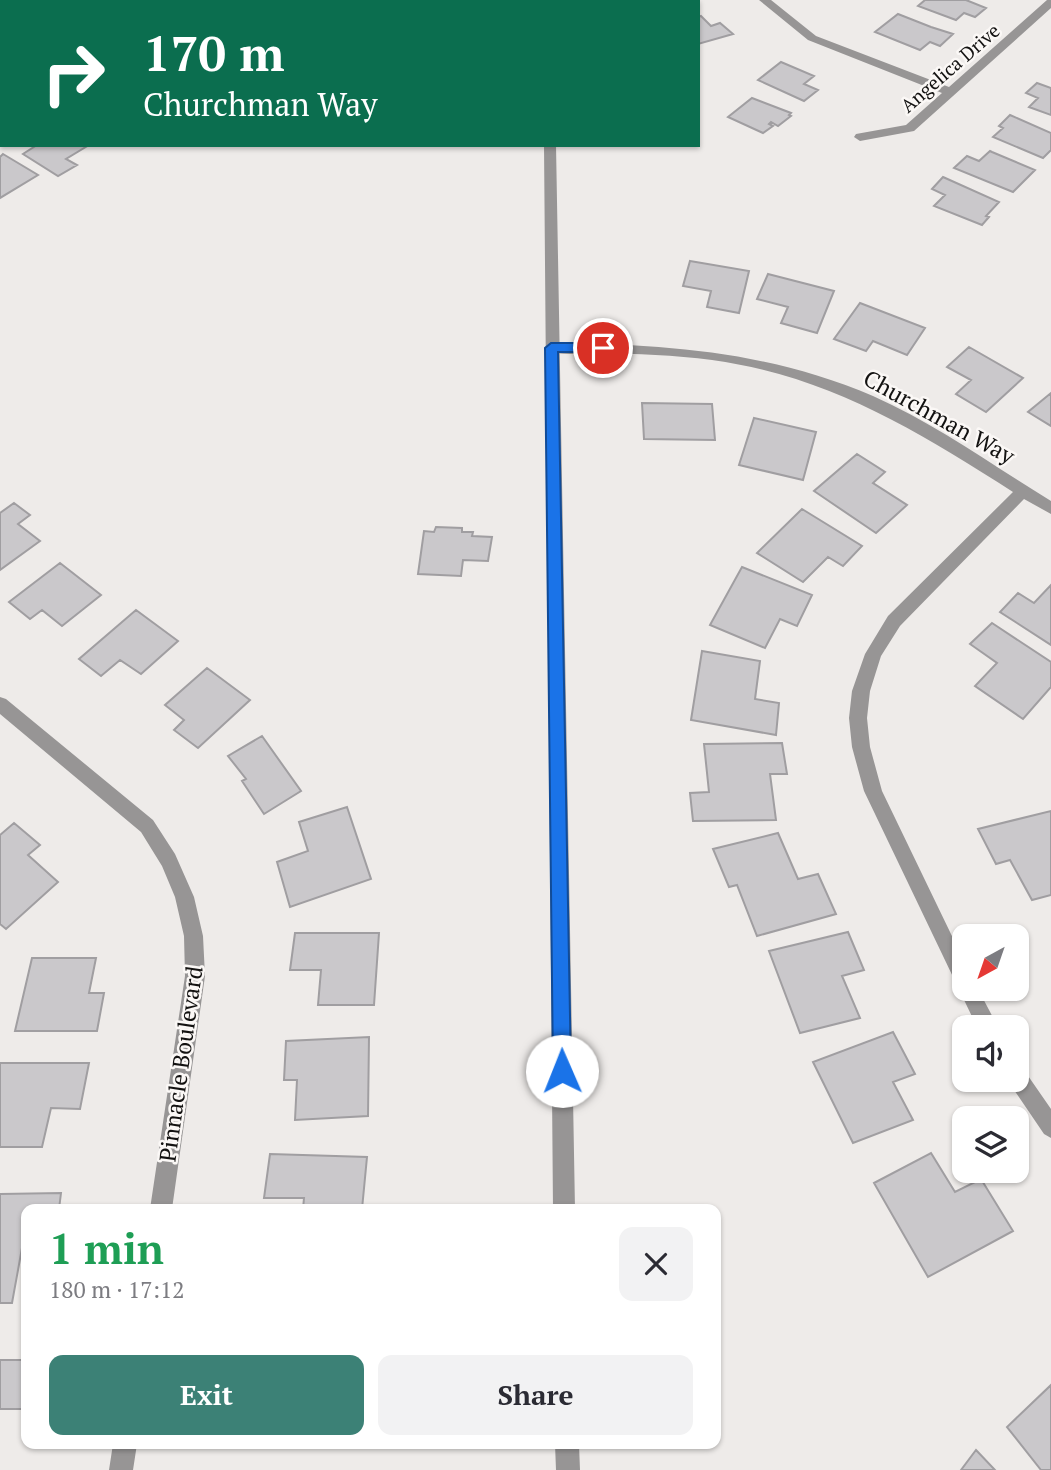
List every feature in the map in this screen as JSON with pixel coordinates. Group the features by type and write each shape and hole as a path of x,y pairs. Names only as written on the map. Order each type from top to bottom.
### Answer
{"street":[{"path":"764,0 812,38 950,92"},
{"name":"Angelica Drive","path":"860,137 910,128 1051,2"},
{"path":"550,147 564,1204"},
{"name":"Churchman Way","path":"551,348 684,350 738,358 792,372 869,401 919,427 1051,508"},
{"path":"952,957 873,791 861,747 858,718 861,691 873,654 894,621 1023,491"},
{"name":"Pinnacle Boulevard","path":"0,704 147,826 163,848 188,902 196,953 195,976 161,1204"},
{"path":"1027,1092 1051,1127"},
{"path":"121,1470 124,1449"},
{"path":"567,1449 568,1470"}],"building":[{"path":"925,0 966,0 986,8 975,17 964,13 956,20 918,6"},
{"path":"898,14 953,34 940,46 930,42 920,50 875,32"},
{"path":"700,16 711,26 720,23 733,34 700,43"},
{"path":"781,62 814,76 804,84 818,90 804,101 758,80"},
{"path":"1037,83 1051,88 1051,115 1029,107 1038,98 1026,93"},
{"path":"752,98 791,113 791,116 778,126 771,122 769,124 773,126 763,133 728,117"},
{"path":"1010,115 1051,133 1051,150 1043,158 993,137 1003,128 999,126"},
{"path":"34,147 86,147 66,159 77,165 58,176 23,154"},
{"path":"990,151 1035,170 1013,192 954,168 967,156 979,161"},
{"path":"3,154 38,175 0,198 0,157"},
{"path":"943,177 999,202 986,216 989,217 982,225 934,206 945,195 932,189"},
{"path":"690,261 749,271 739,313 707,307 711,291 683,286"},
{"path":"768,274 834,291 817,333 781,323 788,307 757,299"},
{"path":"860,303 925,328 907,355 873,341 866,351 834,339"},
{"path":"969,347 1023,378 986,412 956,394 971,380 947,367"},
{"path":"1051,393 1051,426 1028,412"},
{"path":"642,403 712,404 715,440 644,439"},
{"path":"754,418 816,432 803,480 739,465"},
{"path":"857,454 885,472 873,483 907,505 876,533 814,491"},
{"path":"14,503 30,515 18,524 40,541 0,570 0,513"},
{"path":"802,509 862,546 843,566 828,557 803,582 757,553"},
{"path":"436,527 462,528 462,532 473,532 472,536 492,537 488,561 463,560 461,576 418,574 424,531 434,532"},
{"path":"60,563 101,595 62,626 42,610 30,619 9,602"},
{"path":"742,567 812,595 797,626 780,619 765,648 710,625"},
{"path":"1051,585 1051,645 1000,612 1018,593 1034,603"},
{"path":"136,610 178,641 141,674 120,660 101,676 79,659"},
{"path":"992,623 1051,662 1051,687 1023,719 975,686 997,663 970,644"},
{"path":"702,651 760,661 755,699 779,703 776,735 691,720"},
{"path":"207,668 250,700 198,748 174,730 184,720 165,705"},
{"path":"262,736 301,791 264,814 242,781 246,779 228,756"},
{"path":"782,743 787,774 770,774 776,820 693,821 690,793 709,792 704,744"},
{"path":"347,807 371,879 290,907 277,862 308,851 299,822"},
{"path":"1051,811 1051,895 1032,900 1010,860 996,864 978,829"},
{"path":"14,823 40,845 28,855 58,882 6,929 0,924 0,835"},
{"path":"778,833 798,879 818,874 836,914 757,936 737,885 729,887 713,849"},
{"path":"848,932 864,970 842,976 860,1018 800,1033 769,951"},
{"path":"295,933 379,933 374,1005 318,1005 321,970 290,970"},
{"path":"32,958 96,958 89,993 104,993 97,1031 15,1031"},
{"path":"893,1032 915,1074 893,1082 913,1120 853,1143 813,1062"},
{"path":"369,1037 368,1116 295,1120 297,1080 284,1080 286,1041"},
{"path":"0,1063 89,1063 80,1109 51,1108 42,1147 0,1147"},
{"path":"931,1153 955,1192 973,1183 983,1183 1013,1231 928,1277 874,1183"},
{"path":"270,1154 367,1157 362,1204 303,1204 304,1198 264,1198"},
{"path":"61,1193 60,1204 21,1204 21,1254 12,1303 0,1303 0,1194"},
{"path":"0,1360 21,1360 21,1409 0,1409"},
{"path":"1051,1385 1051,1470 1041,1470 1007,1427"},
{"path":"976,1450 995,1470 961,1470"}],"route":[{"path":"562,1071 551,348 603,348"}]}
